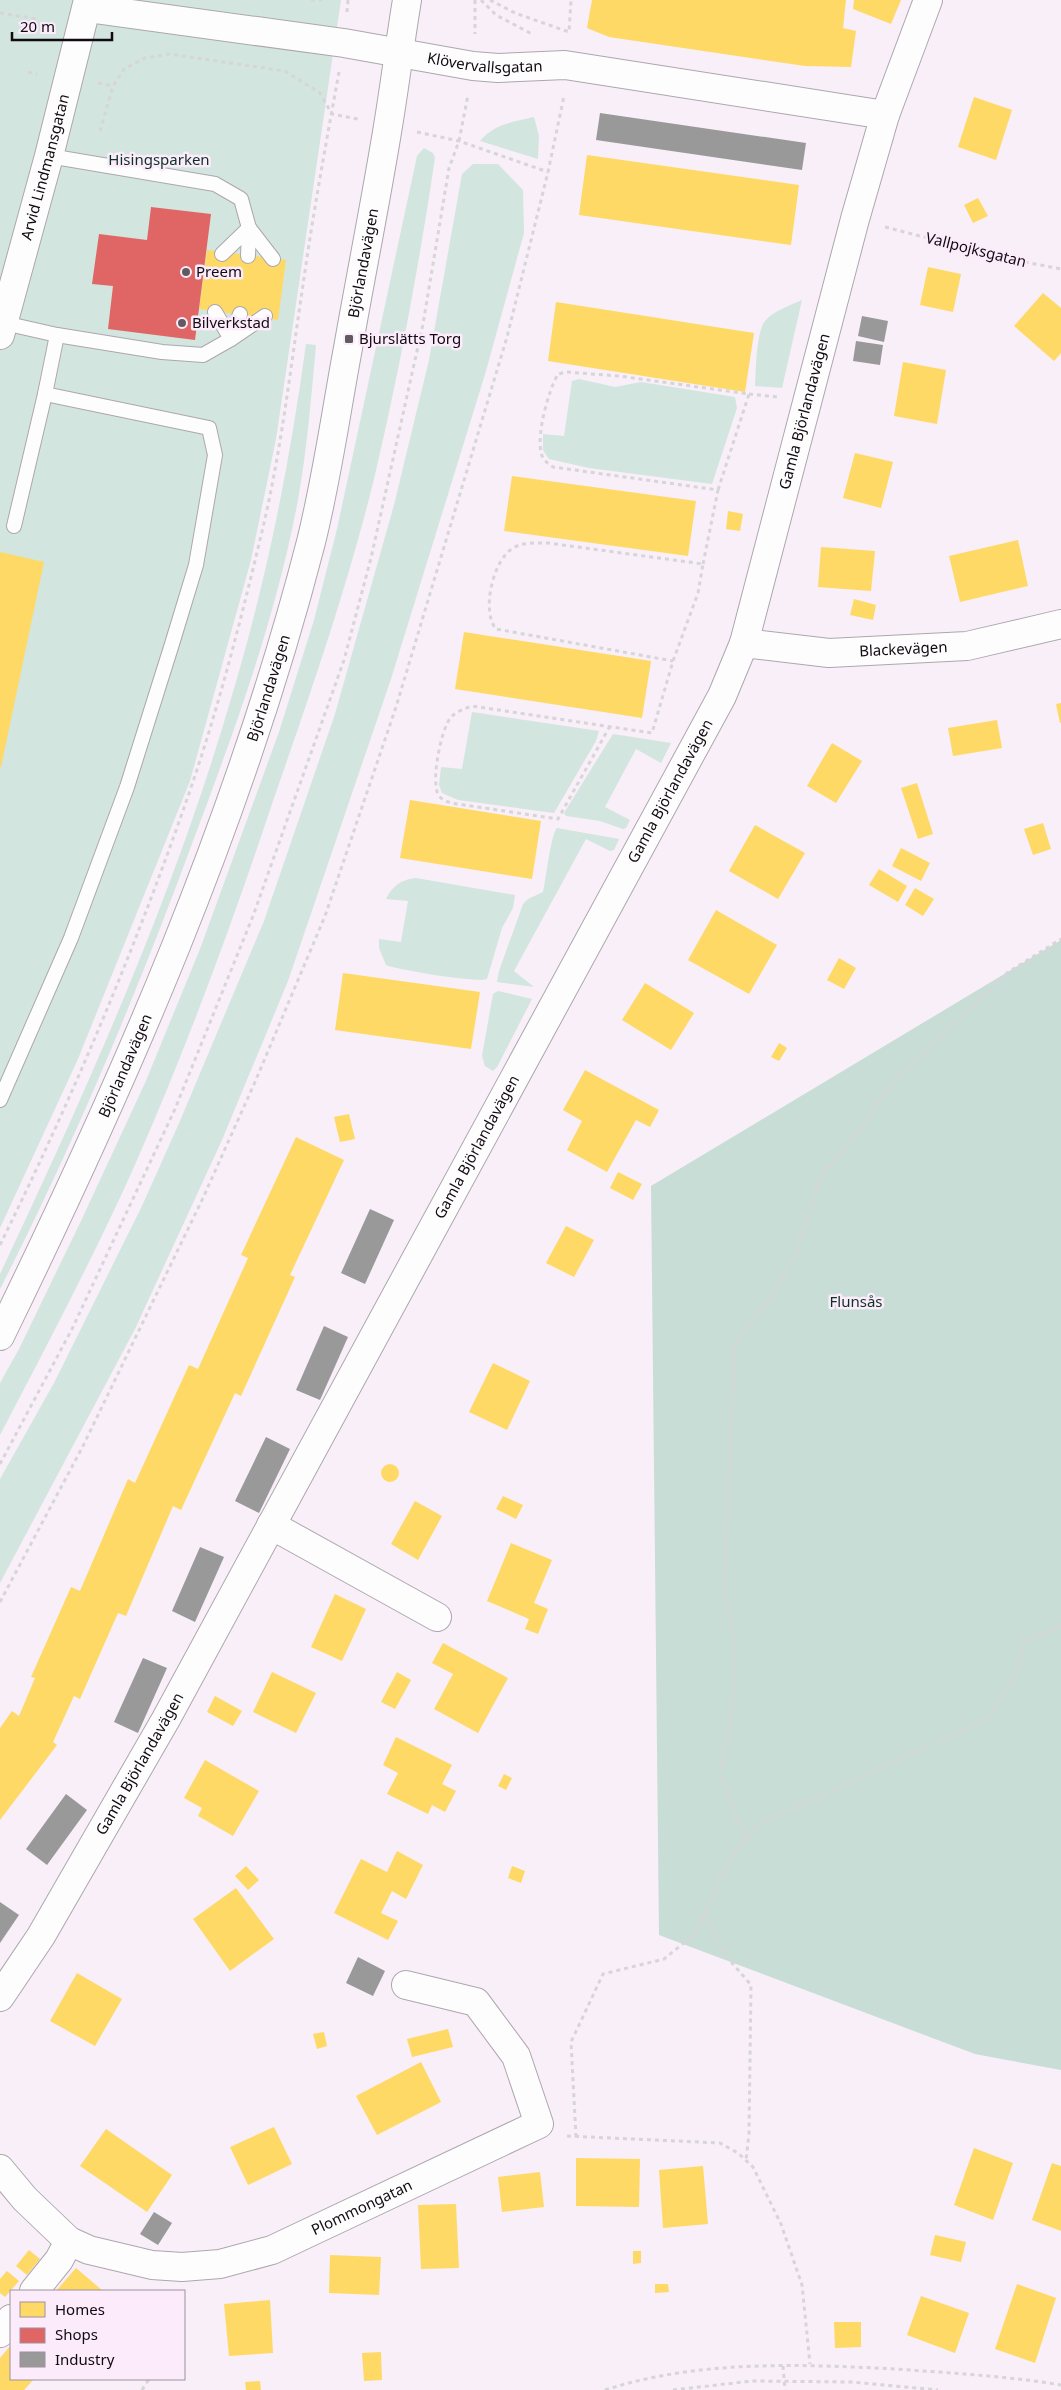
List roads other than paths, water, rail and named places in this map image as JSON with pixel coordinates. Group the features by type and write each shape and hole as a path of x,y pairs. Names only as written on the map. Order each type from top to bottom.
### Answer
{"street":[{"name":"Björlandavägen","path":"0,1336 75,1182 123,1074 209,861 261,716 311,540 326,471 388,125 407,0"},
{"name":"Gamla Björlandavägen","path":"0,1997 41,1936 166,1719 722,696 744,643 855,219 885,115 928,0"},
{"name":"Klövervallsgatan","path":"87,4 398,52 473,66 498,68 566,65 885,115"},
{"name":"Arvid Lindmansgatan","path":"2,329 49,156 87,4"},
{"name":"Blackevägen","path":"744,643 829,653 968,646 1061,624"},
{"path":"271,1525 437,1617"},
{"name":"Plommongatan","path":"0,2169 25,2199 69,2241 113,2258 152,2265 182,2267 220,2264 241,2260 272,2250 539,2124 516,2056 476,2002 406,1984"},
{"path":"35,2290 59,2260 69,2241"},
{"path":"0,2333 10,2320"}],"lane":[{"path":"49,156 215,184 241,199 249,228 248,256"},
{"path":"222,254 249,228"},
{"path":"249,228 272,259"},
{"path":"215,312 231,339"},
{"path":"231,339 240,314"},
{"path":"2,329 57,335 162,352 203,355 265,316"},
{"path":"14,526 57,335"},
{"path":"0,1100 71,938 127,787 196,565 216,455 209,428 45,394"}],"place":[{"name":"Preem","path":"186,272"},
{"name":"Bilverkstad","path":"182,323"},
{"name":"Bjurslätts Torg","path":"349,339"}],"park label":[{"name":"Hisingsparken","path":"159,160"},
{"name":"Flunsås","path":"856,1302"}]}
